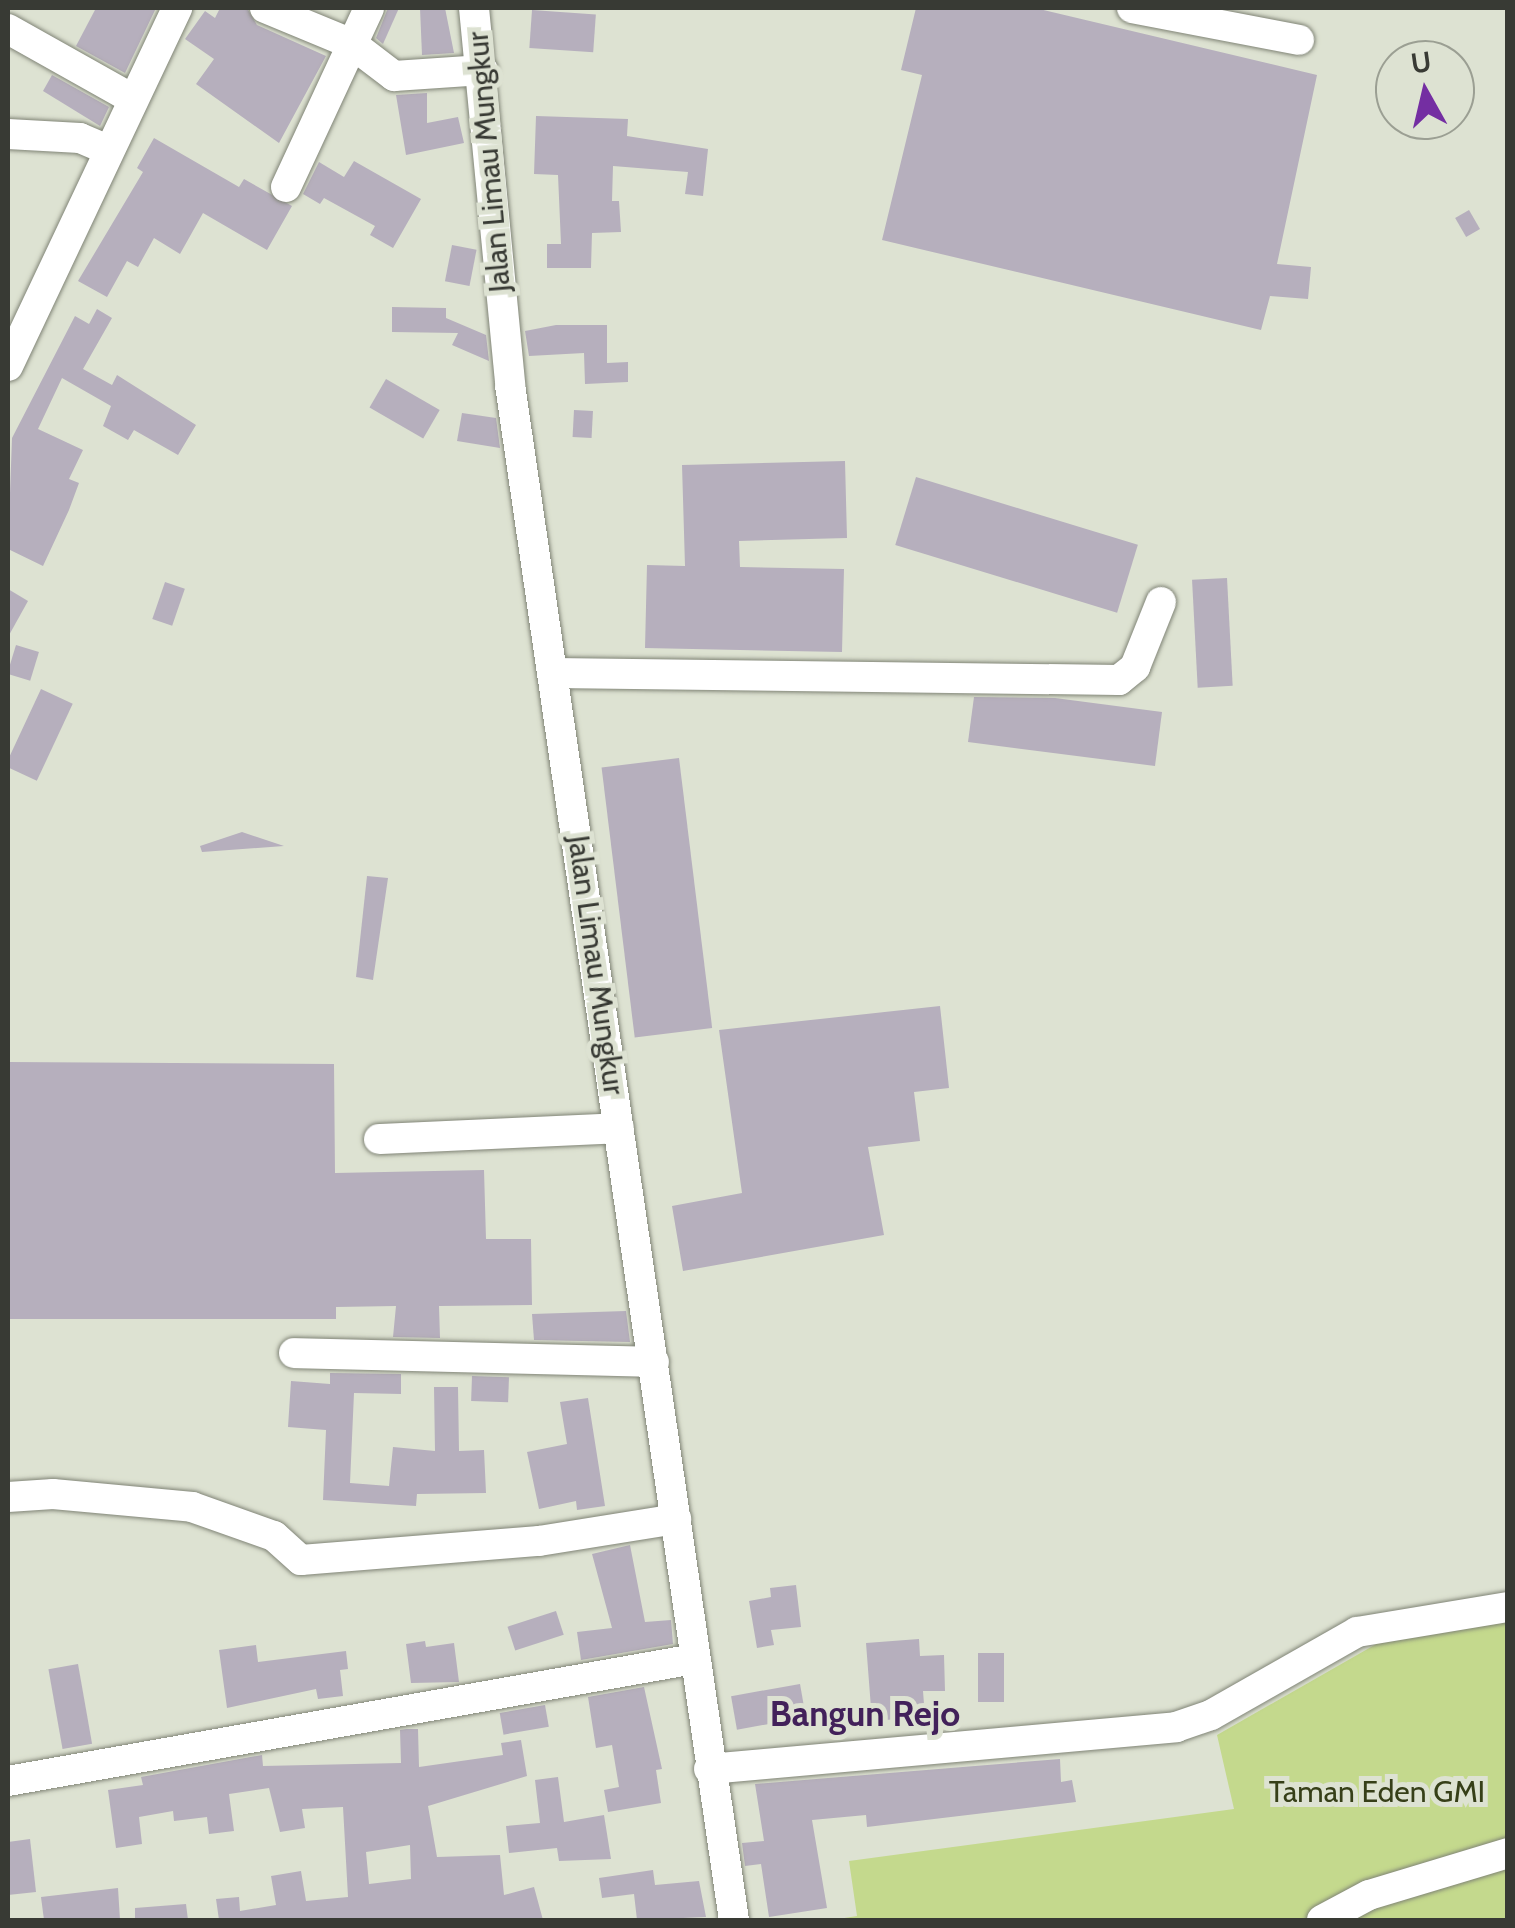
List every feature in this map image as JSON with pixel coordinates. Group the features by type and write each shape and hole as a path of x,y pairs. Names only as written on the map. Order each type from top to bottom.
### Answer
{"street":[{"path":"8,366 177,8"},
{"path":"264,8 352,44 394,76 483,70"},
{"path":"286,188 369,8"},
{"name":"Jalan Limau Mungkur","path":"474,8 483,70 510,385 734,1920"},
{"path":"1132,8 1299,40"},
{"path":"8,30 36,51 132,98"},
{"path":"8,134 80,138 108,150"},
{"path":"554,674 1119,680 1135,667 1161,602"},
{"path":"379,1139 619,1128"},
{"path":"294,1354 654,1362"},
{"path":"8,1497 54,1494 192,1506 259,1528 300,1560 540,1541 676,1519"},
{"path":"710,1768 1176,1727 1211,1716 1356,1632 1508,1607"},
{"path":"8,1781 694,1659"},
{"path":"1322,1920 1369,1895 1508,1853"}],"green space":[{"name":"Taman Eden GMI","path":"1507,1618 1507,1920 832,1920 857,1916 849,1861 1234,1809 1217,1735 1399,1631"}],"building":[{"path":"96,8 156,8 125,73 76,46"},
{"path":"220,8 247,8 257,25 326,56 279,143 196,84 214,59 185,39 205,11 215,18"},
{"path":"388,8 399,8 383,44 376,38"},
{"path":"420,8 445,8 454,53 422,55"},
{"path":"916,8 1035,8 1317,75 1277,264 1311,267 1308,299 1270,296 1261,330 882,240 922,75 901,70"},
{"path":"532,10 596,14 593,52 529,48"},
{"path":"52,75 109,107 100,126 43,91"},
{"path":"427,93 427,123 458,117 464,143 406,155 396,95"},
{"path":"536,116 628,119 627,136 708,149 703,196 685,194 688,172 613,166 612,201 619,201 621,232 592,233 591,268 547,268 547,244 561,244 558,175 534,174"},
{"path":"154,138 239,187 244,179 292,206 267,250 203,213 180,254 154,238 138,267 127,261 107,297 78,281 143,172 137,168"},
{"path":"354,161 421,199 393,248 370,235 375,226 324,198 320,204 303,194 319,162 344,177"},
{"path":"1469,210 1480,229 1466,237 1455,218"},
{"path":"452,245 477,250 469,286 445,281"},
{"path":"392,307 446,308 446,318 486,335 489,361 452,345 458,333 392,332"},
{"path":"97,309 112,318 83,369 112,385 117,375 196,425 178,455 134,430 128,440 103,426 111,406 62,378 38,429 83,450 69,479 79,483 43,566 8,549 12,438 75,316 89,324"},
{"path":"556,325 607,325 607,363 628,362 628,382 585,384 584,353 529,356 525,331"},
{"path":"386,379 440,410 423,439 370,408"},
{"path":"574,410 593,411 592,438 573,437"},
{"path":"462,413 496,418 500,448 457,441"},
{"path":"845,461 847,538 739,541 740,567 844,569 842,652 645,648 647,565 685,566 682,465"},
{"path":"916,477 1138,545 1117,613 895,545"},
{"path":"1227,578 1233,686 1198,688 1192,580"},
{"path":"165,582 185,589 172,626 152,619"},
{"path":"8,589 28,601 8,637"},
{"path":"16,645 39,652 30,681 8,674"},
{"path":"41,689 73,704 37,781 8,767 8,760"},
{"path":"974,697 1055,698 1162,712 1155,766 968,742"},
{"path":"679,758 712,1028 635,1037 602,768"},
{"path":"242,832 284,846 202,852 200,846"},
{"path":"367,876 388,878 373,980 356,977"},
{"path":"940,1006 949,1088 914,1092 920,1141 868,1147 884,1235 683,1271 672,1206 742,1193 719,1030"},
{"path":"8,1062 334,1064 335,1173 484,1170 486,1239 531,1239 532,1305 439,1306 440,1338 393,1337 396,1306 336,1307 336,1319 8,1319"},
{"path":"626,1311 630,1342 534,1340 532,1314"},
{"path":"330,1373 401,1374 401,1394 354,1393 350,1483 389,1486 393,1447 435,1451 434,1387 458,1387 459,1451 484,1450 486,1493 417,1494 416,1506 323,1500 326,1430 288,1427 291,1381 330,1384"},
{"path":"472,1376 509,1377 508,1402 471,1401"},
{"path":"588,1398 605,1506 577,1510 576,1501 539,1509 527,1452 567,1444 560,1402"},
{"path":"630,1545 645,1622 671,1620 673,1644 581,1660 577,1632 612,1628 592,1554"},
{"path":"796,1585 801,1627 771,1630 774,1645 757,1648 749,1601 771,1597 770,1588"},
{"path":"556,1611 564,1635 515,1651 507,1627"},
{"path":"919,1639 920,1656 944,1655 945,1691 923,1691 925,1717 872,1721 866,1643"},
{"path":"425,1641 426,1647 454,1643 459,1682 411,1683 406,1644"},
{"path":"256,1645 258,1662 346,1651 348,1669 340,1670 343,1696 318,1699 316,1689 227,1708 219,1650"},
{"path":"978,1653 1004,1653 1004,1702 978,1702"},
{"path":"78,1664 92,1744 63,1749 48,1669"},
{"path":"800,1684 806,1717 737,1730 731,1696"},
{"path":"644,1687 662,1769 656,1770 661,1803 608,1812 604,1790 619,1787 612,1745 596,1748 588,1697"},
{"path":"545,1705 549,1727 504,1735 500,1713"},
{"path":"418,1729 419,1767 503,1755 501,1743 521,1740 527,1776 428,1806 437,1857 500,1855 504,1895 534,1887 543,1920 219,1920 216,1899 239,1897 240,1911 276,1905 271,1876 301,1871 306,1901 348,1897 343,1807 302,1809 305,1828 280,1832 269,1788 229,1794 234,1831 209,1834 207,1817 174,1821 173,1811 139,1817 142,1844 116,1848 108,1790 143,1785 141,1777 262,1755 263,1766 401,1763 400,1730","holes":["410,1845 411,1879 369,1884 366,1852"]},
{"path":"1060,1759 1061,1782 1072,1780 1076,1802 867,1827 866,1815 812,1820 827,1908 769,1917 761,1864 745,1866 742,1843 764,1841 755,1784"},
{"path":"558,1777 564,1822 604,1815 611,1859 559,1861 557,1848 509,1853 506,1826 540,1823 535,1780"},
{"path":"30,1839 36,1892 8,1895 8,1842"},
{"path":"653,1870 655,1885 699,1881 706,1917 637,1920 634,1894 602,1898 599,1878"},
{"path":"118,1888 120,1920 44,1920 41,1897"},
{"path":"186,1904 188,1920 135,1920 135,1908"}],"district":[{"name":"Bangun Rejo","path":"865,1714"}]}
